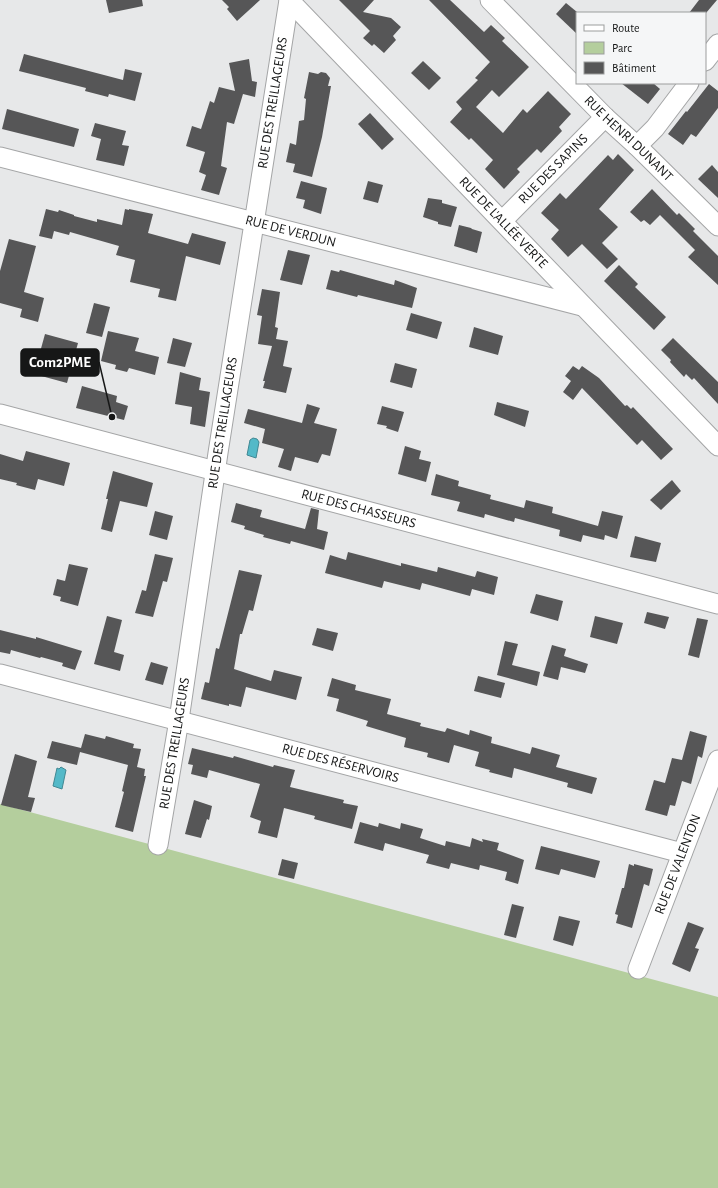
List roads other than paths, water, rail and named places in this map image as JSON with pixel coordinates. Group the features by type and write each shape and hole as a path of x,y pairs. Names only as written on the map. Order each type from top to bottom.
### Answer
{"street":[{"name":"RUE DE L'ALLÉE VERTE","path":"289,0 718,446"},
{"name":"RUE DES TREILLAGEURS","path":"158,846 179,720 289,0"},
{"name":"RUE HENRI DUNANT","path":"490,0 605,117 637,146 718,226"},
{"path":"706,60 718,44"},
{"path":"637,146 655,128 687,84"},
{"name":"RUE DES SAPINS","path":"502,221 605,117"},
{"name":"RUE DE VERDUN","path":"0,157 582,306"},
{"name":"RUE DES CHASSEURS","path":"0,414 718,604"},
{"name":"RUE DES RÉSERVOIRS","path":"0,674 682,853"},
{"name":"RUE DE VALENTON","path":"638,969 718,760"}],"water":[{"path":"253,438 257,439 259,442 256,458 247,455 250,440"},
{"path":"61,767 66,770 62,789 53,786 57,768 59,769"}],"place":[{"name":"Com2PME","path":"112,417"}]}
